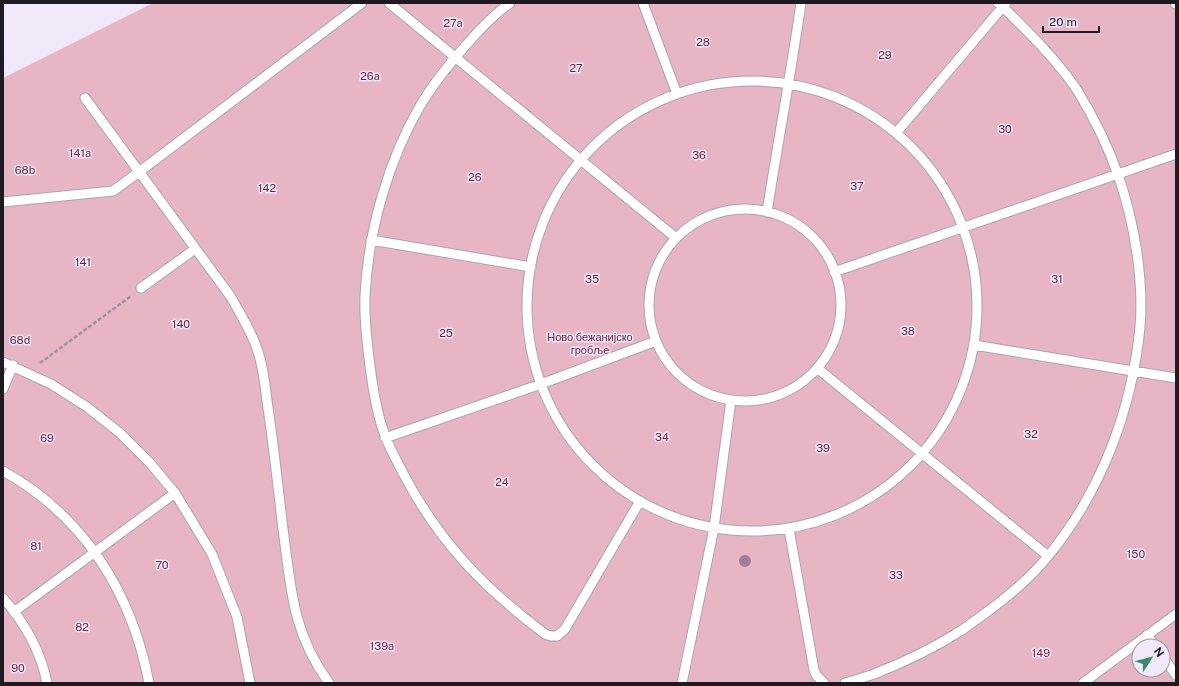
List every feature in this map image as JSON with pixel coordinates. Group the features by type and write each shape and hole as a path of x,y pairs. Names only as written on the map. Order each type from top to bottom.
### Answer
{"lane":[{"path":"3,202 113,191 362,3"},
{"path":"389,3 676,238"},
{"path":"510,3 486,22 455,57 421,106 409,128 390,173 371,240 365,297 366,337 372,380 380,420 385,438 418,500 447,543 500,599 545,634 551,636 557,636 565,629 640,501"},
{"path":"643,3 677,94"},
{"path":"767,212 801,3"},
{"path":"845,683 909,660 955,634 1004,599 1048,556 1070,526 1092,490 1110,454 1124,410 1133,371 1140,326 1140,281 1136,241 1118,174 1099,130 1076,90 1032,36 1003,4 896,134"},
{"path":"751,81 789,84 827,94 864,111 896,134 917,154 936,177 951,202 963,228 974,267 977,306 974,345 964,384 946,421 923,453 895,481 862,503 827,519 788,529 751,532 714,528 676,518 640,501 621,489 588,460 574,443 561,424 541,384 531,346 527,306 530,267 541,228 558,192 581,160 609,132 641,110 677,94 714,84 751,81"},
{"path":"85,98 230,298 249,329 257,349 261,365 273,443 292,601 299,627 308,650 329,683"},
{"path":"834,272 1176,154"},
{"path":"748,209 767,212 785,218 801,228 826,255 834,272 840,299 840,312 836,333 829,351 817,368 803,381 781,394 769,398 750,401 730,400 709,394 699,389 685,380 673,369 663,356 656,341 650,320 649,297 654,275 662,255 676,238 697,222 709,216 728,211 748,209"},
{"path":"371,240 530,267"},
{"path":"141,288 195,249"},
{"path":"385,438 541,384 656,341"},
{"path":"974,345 1176,378"},
{"path":"3,362 13,365 51,384 87,407 120,433 150,463 175,493 215,561 237,617 250,683"},
{"path":"3,389 13,365"},
{"path":"817,368 1048,556"},
{"path":"682,683 714,528 730,400"},
{"path":"3,471 20,481 61,514 96,552 116,586 132,621 144,657 149,683"},
{"path":"15,611 175,493"},
{"path":"788,529 814,670 816,676 824,683"},
{"path":"3,598 15,611 32,641 48,683"},
{"path":"1083,683 1176,614"}],"path":[{"path":"31,374 36,366 141,288"}],"green space":[{"name":"Ново бежанијско гробље","path":"153,3 1176,3 1176,683 3,683 3,78"}],"park label":[{"name":"27a","path":"453,23"},
{"name":"28","path":"703,42"},
{"name":"29","path":"885,55"},
{"name":"27","path":"576,68"},
{"name":"26a","path":"370,76"},
{"name":"30","path":"1005,129"},
{"name":"141a","path":"80,153"},
{"name":"36","path":"699,155"},
{"name":"68b","path":"25,170"},
{"name":"26","path":"475,177"},
{"name":"37","path":"857,186"},
{"name":"142","path":"267,188"},
{"name":"141","path":"83,262"},
{"name":"35","path":"592,279"},
{"name":"31","path":"1057,279"},
{"name":"140","path":"181,324"},
{"name":"38","path":"908,331"},
{"name":"25","path":"446,333"},
{"name":"68d","path":"20,340"},
{"name":"32","path":"1031,434"},
{"name":"34","path":"662,437"},
{"name":"69","path":"47,438"},
{"name":"39","path":"823,448"},
{"name":"24","path":"502,482"},
{"name":"81","path":"36,546"},
{"name":"150","path":"1136,554"},
{"name":"70","path":"162,565"},
{"name":"33","path":"896,575"},
{"name":"82","path":"82,627"},
{"name":"139a","path":"382,646"},
{"name":"149","path":"1041,653"},
{"name":"90","path":"18,668"}]}
